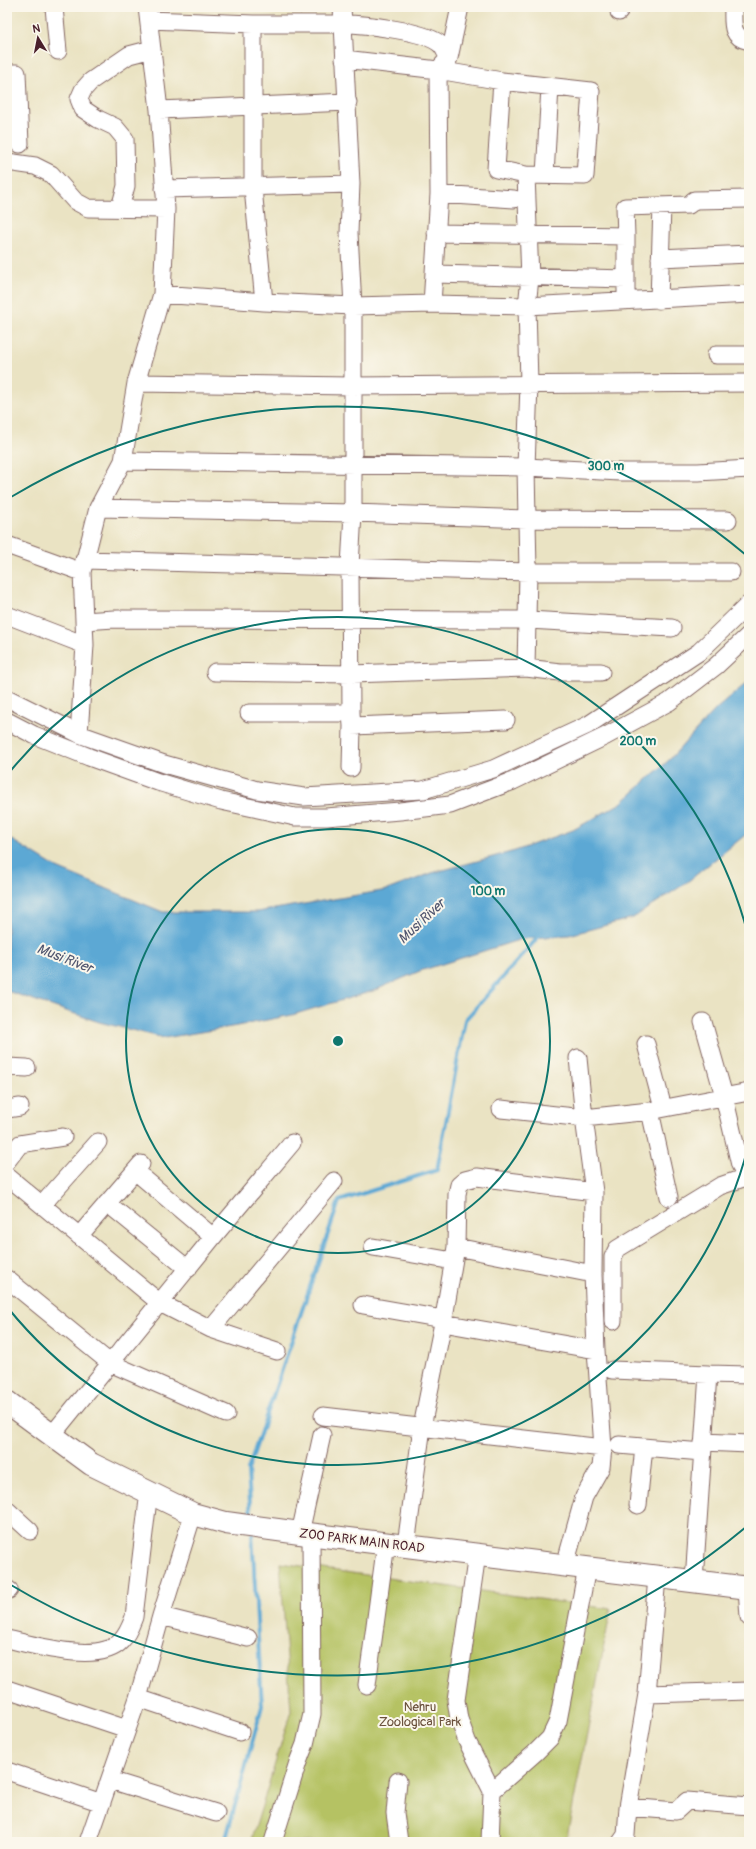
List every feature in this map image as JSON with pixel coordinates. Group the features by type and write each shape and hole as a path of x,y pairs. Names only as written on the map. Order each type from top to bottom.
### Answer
{"main road":[{"name":"ZOO PARK MAIN ROAD","path":"9,1407 52,1435 91,1464 149,1491 193,1514 226,1522 306,1534 748,1588"}],"street":[{"path":"54,7 58,51"},
{"path":"342,7 351,184 349,233 352,306 353,464 353,513 350,566 352,720 351,768"},
{"path":"443,64 460,7"},
{"path":"733,7 733,24 735,33 740,38 749,41"},
{"path":"79,734 85,645 83,566 98,508 123,461 136,383 162,294 166,209 159,110 155,86 148,14 253,24 360,24 428,36 441,45 443,64 432,304"},
{"path":"253,24 253,188 264,302"},
{"path":"120,208 126,186 125,139 115,127 98,119 83,109 79,99 83,90 91,82 110,68 129,55 152,49"},
{"path":"344,59 443,64 502,81 591,92 585,176 526,175 496,170 502,81"},
{"path":"7,73 17,73 20,144"},
{"path":"545,175 550,87"},
{"path":"159,110 348,102"},
{"path":"7,162 35,166 51,174 75,201 88,208 166,209"},
{"path":"526,175 530,278 527,306 529,384 526,467 528,572 526,668"},
{"path":"164,188 253,188 351,184"},
{"path":"438,194 514,199"},
{"path":"626,300 625,207 689,205 694,200 749,199"},
{"path":"659,300 662,206"},
{"path":"436,233 626,236"},
{"path":"660,258 749,254"},
{"path":"434,274 530,278 626,279"},
{"path":"162,294 264,302 352,306 432,304 527,306 749,294"},
{"path":"716,355 749,355"},
{"path":"136,383 352,386 749,383"},
{"path":"123,461 526,467 620,472 698,472 749,469"},
{"path":"98,508 353,513 526,519 728,520"},
{"path":"7,545 83,566 350,566 528,572 732,572"},
{"path":"7,698 79,734 164,764 257,790 304,797 422,790 493,769 588,725 699,652 749,604"},
{"path":"7,616 85,645"},
{"path":"84,621 114,619 528,620 672,628"},
{"path":"7,721 34,735 88,757 158,782 229,803 295,817 326,818 400,811 450,805 513,781 606,736 669,702 716,666 749,635"},
{"path":"214,672 351,674 526,668 560,672 601,672"},
{"path":"249,713 352,720 506,720"},
{"path":"613,1321 613,1257 617,1250 744,1170 704,1022"},
{"path":"646,1044 669,1197"},
{"path":"565,1565 584,1497 611,1446 596,1350 593,1274 594,1192 578,1058"},
{"path":"7,1067 27,1068"},
{"path":"501,1109 584,1118 656,1109 749,1092"},
{"path":"7,1161 20,1144 63,1138"},
{"path":"42,1205 98,1142"},
{"path":"52,1435 213,1237 292,1143"},
{"path":"79,1236 138,1167 213,1237"},
{"path":"7,1176 160,1302 211,1329 277,1351"},
{"path":"367,1685 443,1321 454,1254 457,1194 459,1185 465,1180 477,1177 594,1192"},
{"path":"211,1329 334,1181"},
{"path":"107,1203 188,1269"},
{"path":"373,1247 454,1254 593,1274"},
{"path":"7,1279 110,1363 226,1414"},
{"path":"363,1305 596,1350"},
{"path":"612,1370 749,1375"},
{"path":"694,1581 708,1374"},
{"path":"323,1416 611,1446 703,1447 749,1444"},
{"path":"273,1842 305,1744 312,1714 306,1534 322,1435"},
{"path":"638,1505 644,1447"},
{"path":"7,1639 75,1653 106,1650 120,1642 128,1631 134,1617 149,1491"},
{"path":"7,1510 30,1531"},
{"path":"88,1842 138,1698 161,1616 193,1514"},
{"path":"478,1554 456,1700 459,1719 467,1741 492,1790 490,1842"},
{"path":"492,1790 550,1738 558,1721 587,1568"},
{"path":"621,1842 626,1835 628,1808 647,1694 657,1577"},
{"path":"748,1588 749,1617"},
{"path":"161,1616 248,1638"},
{"path":"7,1689 127,1729"},
{"path":"647,1694 749,1692"},
{"path":"138,1698 240,1732"},
{"path":"7,1771 102,1803"},
{"path":"110,1780 216,1813"},
{"path":"398,1781 395,1813 399,1842"},
{"path":"628,1808 676,1811 687,1801 749,1806"}],"green space":[{"name":"Nehru Zoological Park","path":"280,1563 611,1609 566,1842 251,1842 291,1711"}],"water":[{"name":"Musi River","path":"749,681 749,832 686,883 633,918 569,935 522,939 420,971 373,991 292,1015 164,1038 99,1022 7,991 7,837 57,868 163,912 257,912 387,890 432,873 515,851 573,830 621,803 669,760 716,709"}],"waterway":[{"path":"251,1519 248,1470 339,1201 437,1170 465,1020 541,934"},
{"path":"225,1842 262,1706 252,1534"}]}
